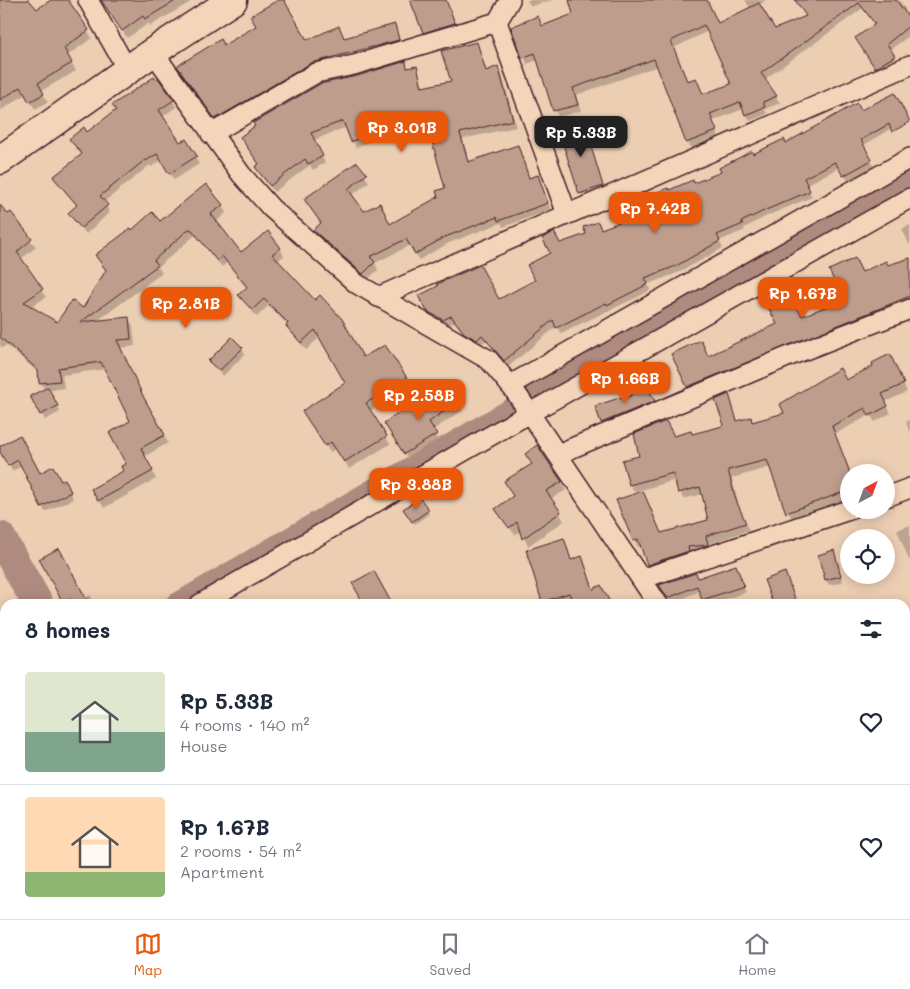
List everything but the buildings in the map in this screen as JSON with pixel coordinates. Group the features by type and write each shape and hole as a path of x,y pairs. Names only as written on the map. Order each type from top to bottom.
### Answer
{"highway":[{"path":"0,160 127,69 233,0"}],"street":[{"path":"88,0 127,69"},
{"path":"211,134 316,72 354,65 497,22 510,0"},
{"path":"497,22 567,214"},
{"path":"153,52 241,174 271,208 357,284 476,350 490,360 558,454 655,599"},
{"path":"378,297 910,65"},
{"path":"512,388 910,158"},
{"path":"208,599 527,411 910,198"},
{"path":"558,454 787,357 910,310"},
{"path":"895,494 910,488"},
{"path":"641,579 840,513"}],"waterway":[{"path":"183,599 910,175"},
{"path":"0,537 35,599"}]}
